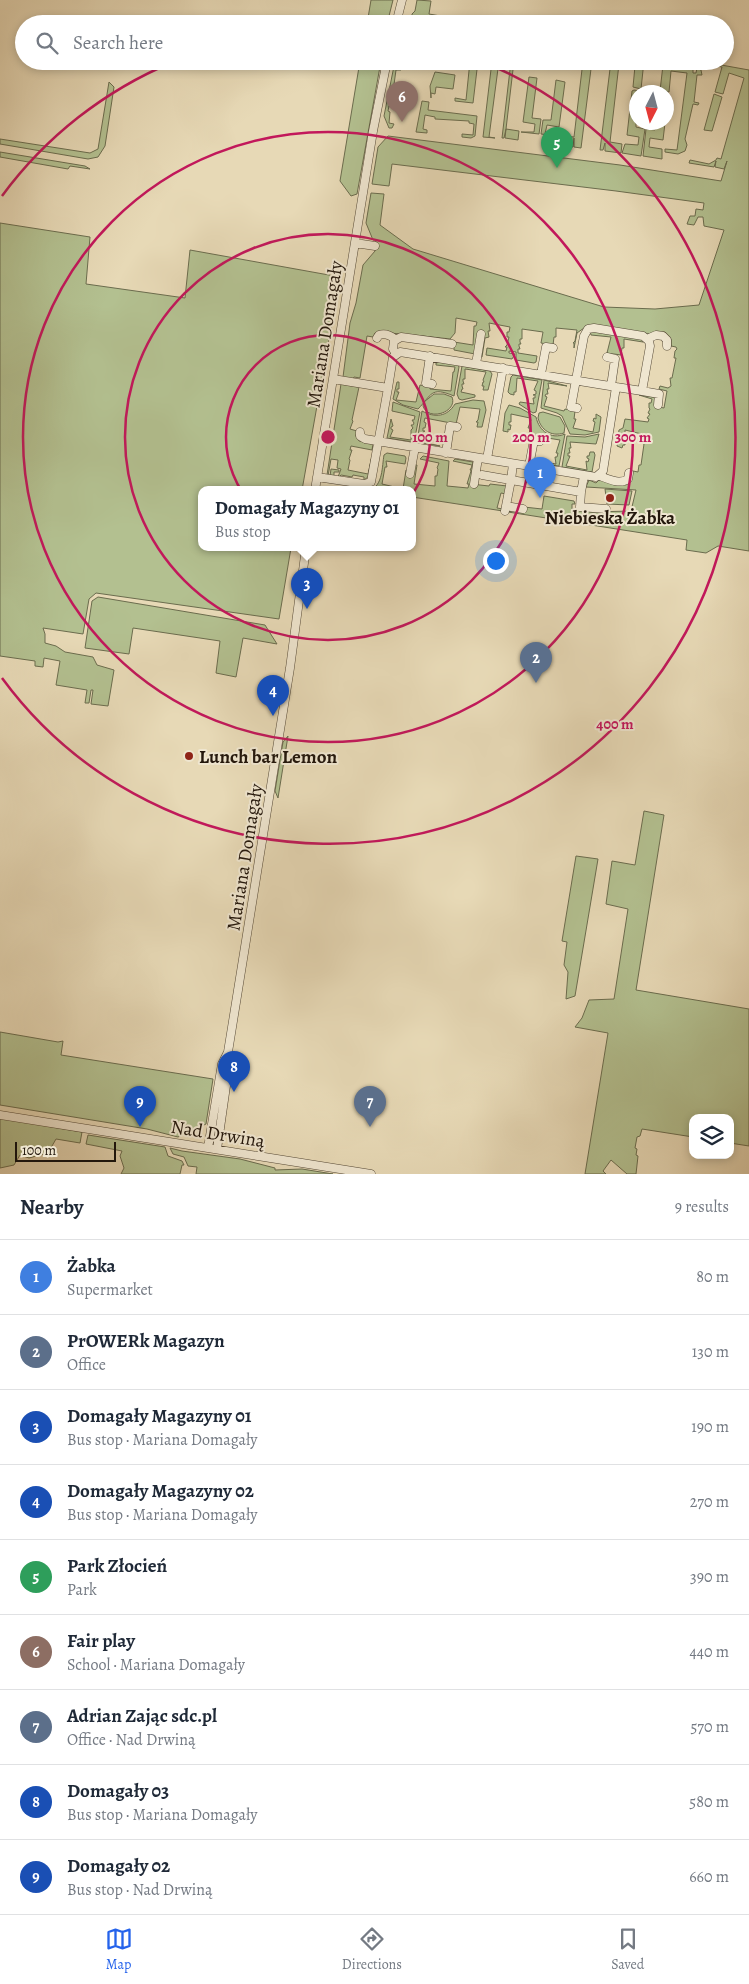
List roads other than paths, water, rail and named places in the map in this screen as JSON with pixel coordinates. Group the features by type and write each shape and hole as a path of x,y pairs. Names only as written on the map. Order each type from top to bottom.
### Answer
{"street":[{"path":"398,15 402,0"},
{"name":"Mariana Domagały","path":"316,486 375,121 385,70"},
{"name":"Mariana Domagały","path":"355,243 375,246"},
{"path":"571,407 584,336 588,329 594,328 640,336 647,339 650,346 642,391"},
{"path":"377,338 382,334 389,335 395,339"},
{"path":"476,364 481,334"},
{"path":"647,339 656,335 663,336 667,340 667,346"},
{"path":"395,339 401,337 452,344"},
{"path":"395,339 393,345 396,354"},
{"path":"541,374 546,347 553,348"},
{"path":"317,477 363,484 370,483 373,478 393,358 396,354 402,352 660,394 658,405"},
{"path":"426,383 430,356"},
{"path":"600,476 603,471 614,387 615,359"},
{"path":"487,459 502,368"},
{"path":"333,378 388,388"},
{"path":"446,452 450,426"},
{"path":"360,432 360,436 363,438 379,442 584,476 600,476 610,480 624,482 628,479 629,473"},
{"path":"529,466 533,440"},
{"path":"410,474 415,447"},
{"path":"474,484 478,458"},
{"path":"513,464 506,508 523,509"},
{"path":"482,475 581,492"},
{"path":"584,476 578,507 606,509"},
{"name":"Mariana Domagały","path":"208,1148 222,1064 228,1052 288,687 306,551"},
{"name":"Mariana Domagały","path":"217,1149 230,1065 228,1052"},
{"name":"Nad Drwiną","path":"0,1114 371,1174"}],"place":[{"name":"Fair play","path":"402,122"},
{"name":"Park Złocień","path":"557,168"},
{"name":"Żabka","path":"540,498"},
{"name":"Niebieska Żabka","path":"610,498"},
{"name":"Domagały Magazyny 01","path":"307,609"},
{"name":"PrOWERk Magazyn","path":"536,683"},
{"name":"Domagały Magazyny 02","path":"273,716"},
{"name":"Lunch bar Lemon","path":"189,756"},
{"name":"Domagały 03","path":"234,1092"},
{"name":"Domagały 02","path":"140,1127"},
{"name":"Adrian Zając sdc.pl","path":"370,1127"}]}
